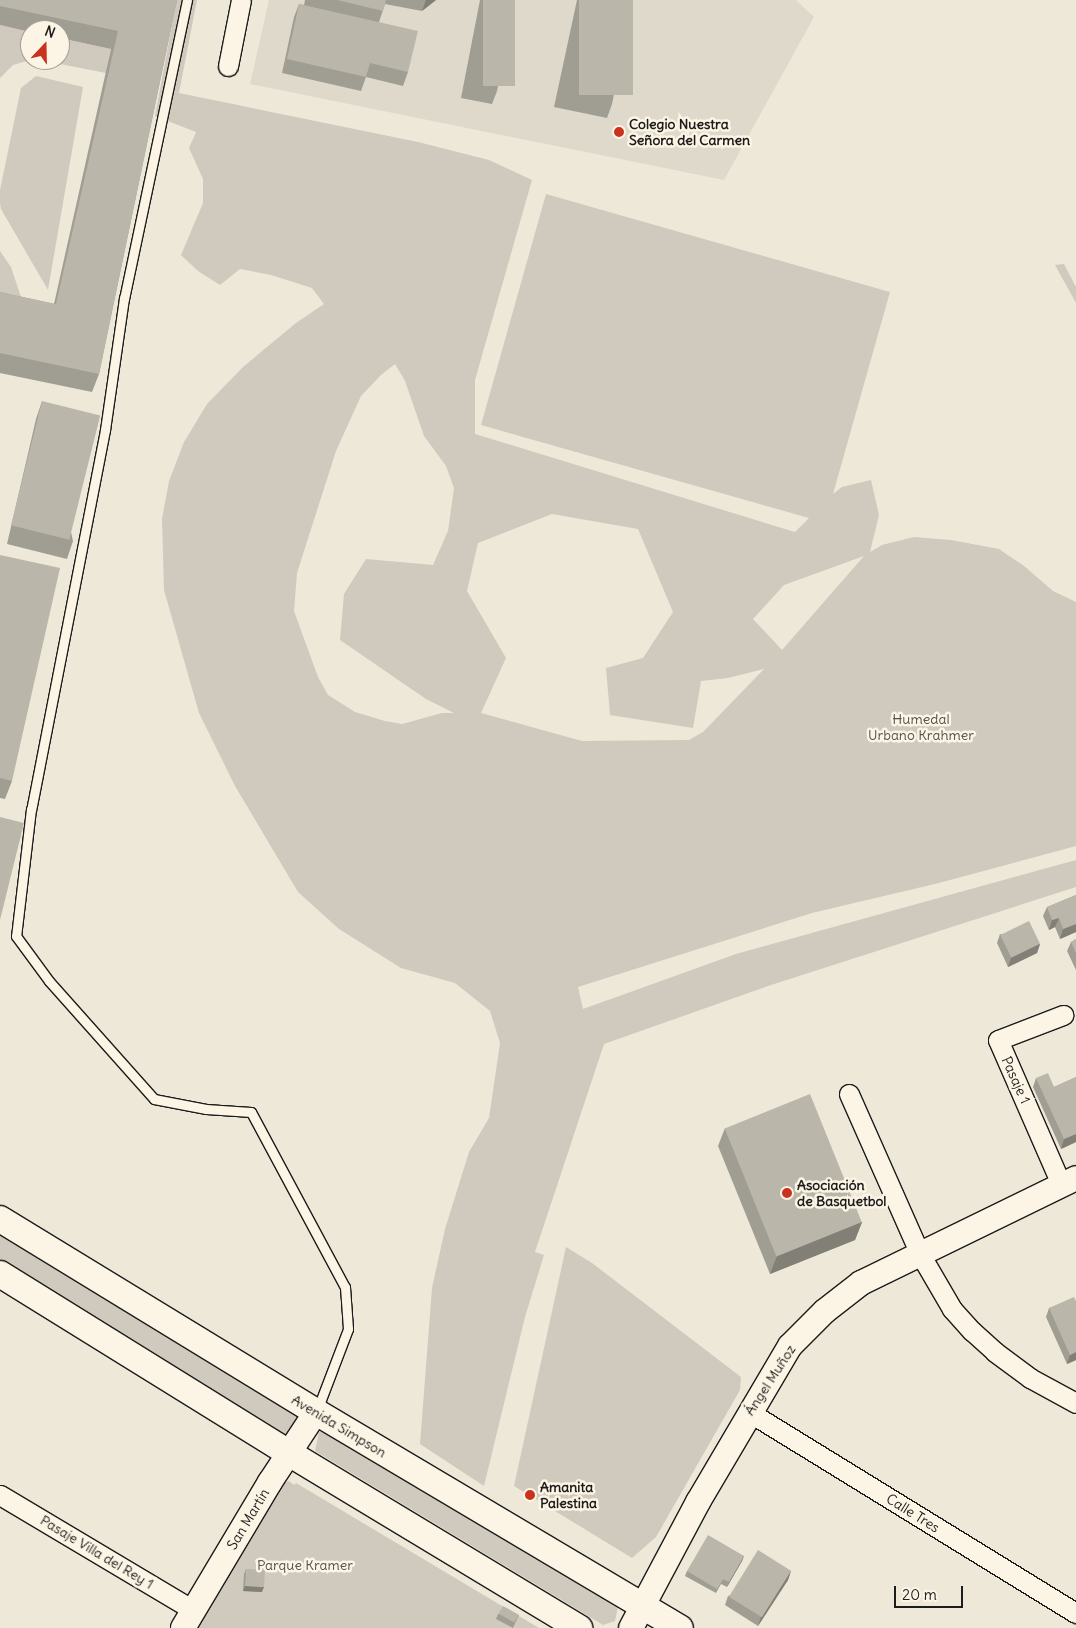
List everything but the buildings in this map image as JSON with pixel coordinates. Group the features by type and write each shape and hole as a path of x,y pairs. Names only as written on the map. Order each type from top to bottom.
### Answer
{"main road":[{"name":"Avenida Simpson","path":"0,1218 316,1412 680,1628"},
{"path":"0,1274 579,1628"}],"street":[{"path":"228,66 241,0"},
{"name":"Pasaje 1","path":"1063,1014 998,1040 1068,1181"},
{"path":"849,1094 920,1254 952,1309 972,1331 1030,1378 1071,1395"},
{"name":"Ángel Muñoz","path":"631,1628 749,1412 790,1346 825,1311 861,1283 1068,1181"},
{"name":"San Martín","path":"188,1619 289,1452 316,1412"},
{"name":"Calle Tres","path":"749,1412 1076,1613"},
{"name":"Pasaje Villa del Rey 1","path":"0,1495 188,1619"}],"lane":[{"path":"187,0 124,298 105,430 31,809 16,936 49,981 154,1100 206,1109 251,1112 345,1287 348,1329 316,1412"}],"shaded area":[{"name":"Colegio Nuestra Señora del Carmen","path":"269,0 796,0 814,17 724,180 250,84"}],"green space":[{"name":"Humedal Urbano Krahmer","path":"164,0 197,0 179,93 418,142 489,160 532,180 475,380 475,434 795,532 809,518 481,425 546,194 890,292 833,494 842,487 871,480 879,515 870,552 882,545 914,537 951,540 999,549 1024,566 1053,591 1076,602 1076,846 939,883 812,913 578,987 583,1009 736,954 1076,860 1076,887 771,985 604,1044 535,1252 544,1255 525,1317 484,1486 420,1444 432,1288 445,1229 469,1152 489,1118 500,1043 490,1011 455,983 401,968 339,929 298,892 235,786 199,713 164,590 162,519 169,481 184,442 207,404 243,367 296,323 324,304 312,288 271,275 240,269 220,285 198,271 181,255 203,203 203,179 189,148 196,132 155,116 176,4","holes":["395,364 405,381 424,436 446,466 454,488 448,531 433,565 366,559 344,594 340,640 426,699 454,713 442,713 402,724 355,712 328,695 318,677 294,611 297,573 336,451 361,396 381,375","552,514 638,529 673,612 643,658 606,668 610,715 693,728 701,681 728,678 764,669 703,732 689,740 582,741 481,713 506,658 467,591 478,543","864,556 782,650 753,619 784,585"]},
{"path":"0,25 20,30 20,63 13,65 0,78"},
{"path":"70,40 111,49 106,73 70,66"},
{"path":"36,76 83,87 48,290 1,209 0,203 0,190 21,88"},
{"path":"0,251 11,267 26,312 0,306"},
{"path":"1064,264 1076,287 1076,303 1055,265"},
{"path":"0,1230 300,1418 285,1441 0,1263"},
{"path":"566,1247 592,1263 741,1377 740,1390 656,1537 632,1558 514,1486"},
{"path":"327,1430 609,1599 618,1607 615,1621 603,1625 315,1451 319,1432"},
{"name":"Parque Kramer","path":"289,1481 294,1485 296,1483 539,1628 194,1628 279,1484"}],"place":[{"name":"Colegio Nuestra Señora del Carmen","path":"619,132"},
{"name":"Asociación de Basquetbol","path":"787,1193"},
{"name":"Amanita Palestina","path":"530,1495"}]}
